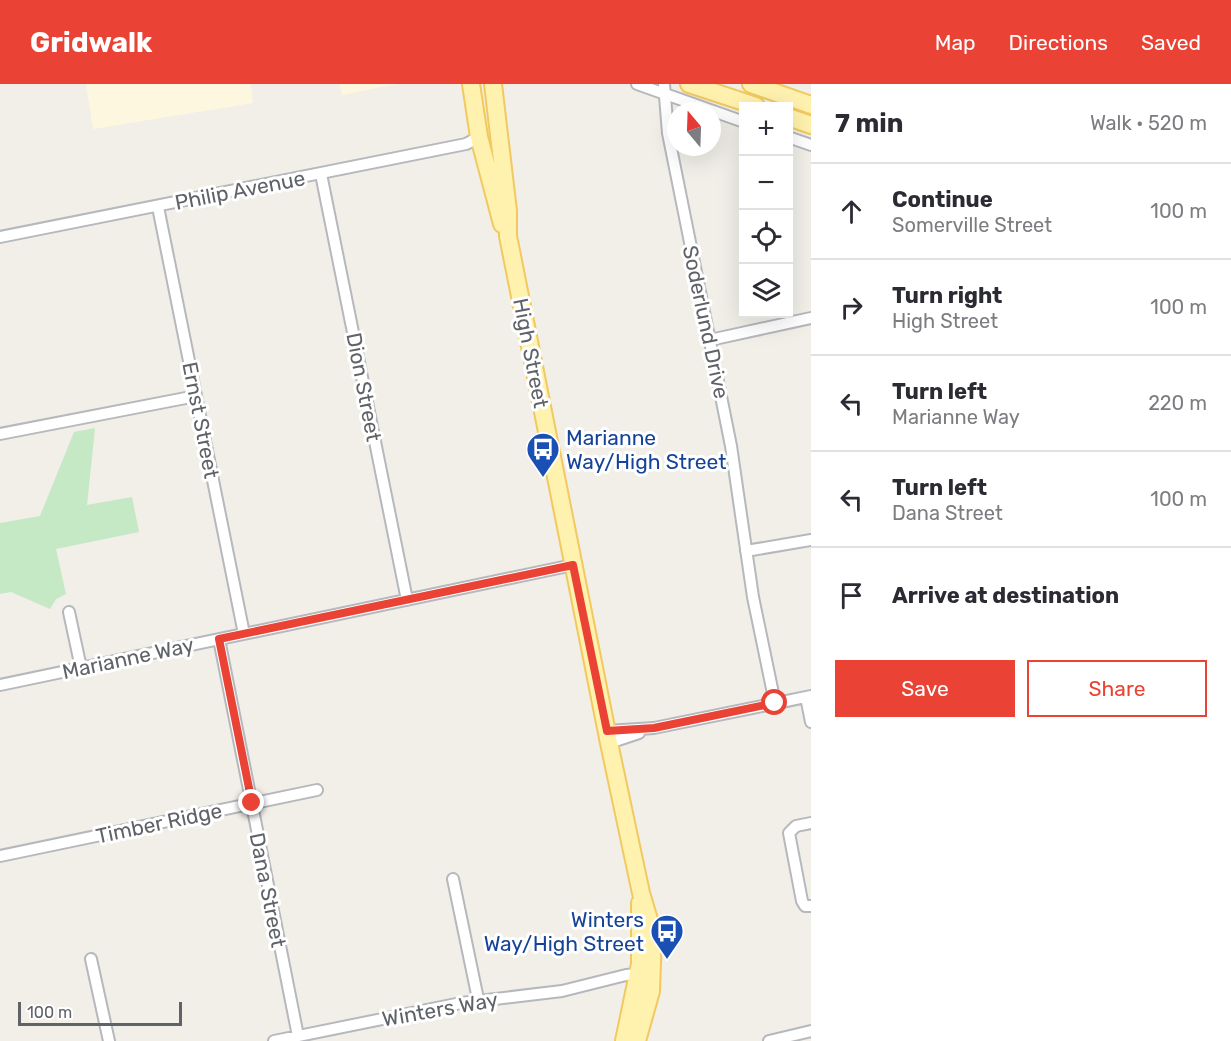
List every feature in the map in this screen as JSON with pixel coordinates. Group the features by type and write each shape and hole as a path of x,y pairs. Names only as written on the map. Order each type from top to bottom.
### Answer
{"main road":[{"name":"High Street","path":"493,84 508,212 508,236 608,737 641,894 653,933 637,1041"},
{"path":"689,84 744,102"},
{"path":"751,84 811,105"},
{"name":"High Street","path":"470,86 479,137 498,214 508,236"},
{"path":"793,118 811,125"},
{"name":"High Street","path":"624,1041 645,981"}],"street":[{"path":"637,84 663,89 739,120"},
{"name":"Soderlund Drive","path":"663,89 668,133 731,446 746,551 775,703"},
{"name":"Philip Avenue","path":"0,237 321,174 462,144 479,137"},
{"path":"793,138 811,145"},
{"name":"Dion Street","path":"321,174 407,600"},
{"name":"Ernst Street","path":"159,207 244,634"},
{"path":"710,340 811,318"},
{"path":"0,434 196,396"},
{"path":"746,551 811,540"},
{"name":"Marianne Way","path":"0,685 573,565"},
{"path":"69,612 81,668"},
{"name":"Dana Street","path":"219,639 298,1036"},
{"path":"608,737 808,696 811,722"},
{"name":"Timber Ridge","path":"0,856 318,790"},
{"path":"811,823 796,826 789,833 802,901 806,906 811,906"},
{"path":"453,879 478,999"},
{"path":"91,959 109,1041"},
{"name":"Winters Way","path":"274,1041 478,999 562,991 606,982 645,981"},
{"path":"770,1041 811,1031"}],"shaded area":[{"path":"86,84 251,84 253,103 93,129"},
{"path":"339,84 397,84 342,95"}],"green space":[{"path":"95,428 87,505 132,497 139,532 56,549 66,594 56,599 50,609 11,592 0,594 0,523 40,516 74,432"}],"place":[{"name":"Marianne Way/High Street","path":"543,478"},
{"name":"Winters Way/High Street","path":"667,960"}],"route":[{"path":"252,803 219,639 573,565 607,731 654,728 775,703"}]}
